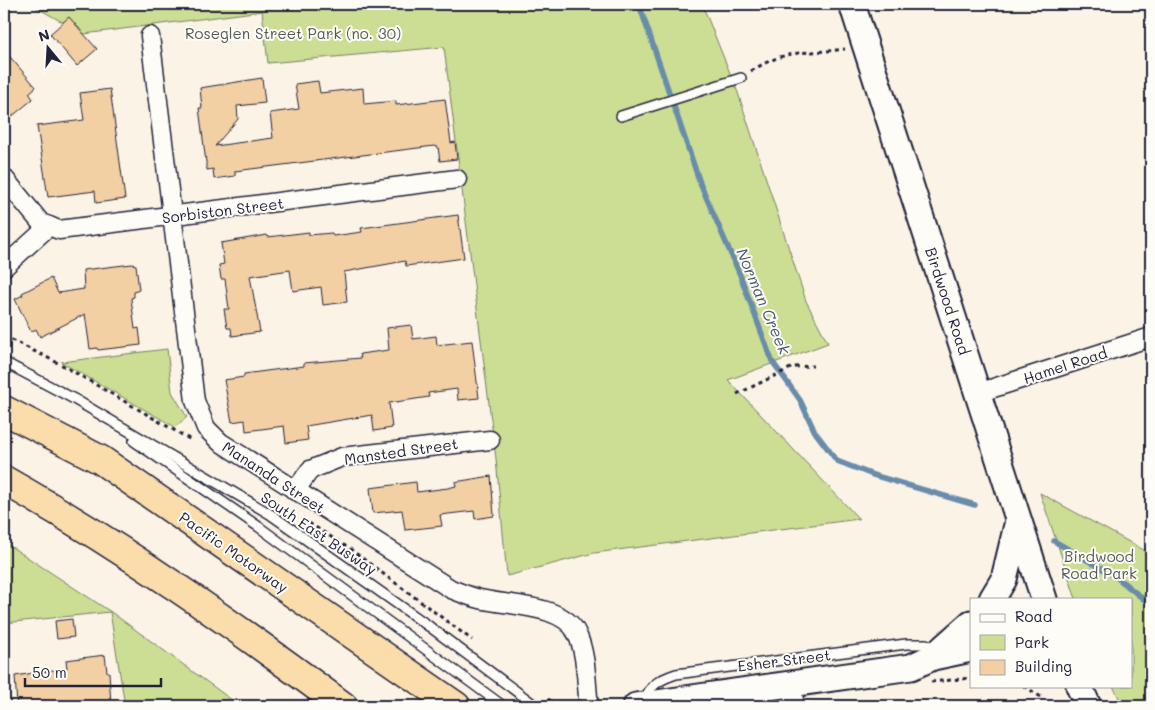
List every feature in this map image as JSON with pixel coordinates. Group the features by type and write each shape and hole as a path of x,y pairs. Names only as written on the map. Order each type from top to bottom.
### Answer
{"highway":[{"name":"Pacific Motorway","path":"4,410 101,460 456,706"},
{"path":"4,480 134,558 234,625 343,706"}],"street":[{"name":"Birdwood Road","path":"852,4 1044,598"},
{"name":"Mananda Street","path":"150,36 195,401 206,428 220,442 451,589 479,599 544,610 563,619 577,634 584,661 588,706"},
{"path":"4,178 41,223 49,226 4,267"},
{"name":"Sorbiston Street","path":"49,226 59,230 458,180"},
{"name":"Hamel Road","path":"978,393 1151,337"},
{"name":"Mansted Street","path":"295,491 310,470 342,457 490,440"},
{"path":"993,598 1004,579 1018,520"},
{"path":"937,654 970,623"},
{"name":"Esher Street","path":"636,706 793,695 911,667 937,654 970,648"},
{"name":"Esher Street","path":"911,667 937,671 970,665"}],"lane":[{"path":"621,116 741,78"},
{"name":"South East Busway","path":"4,362 74,400 270,514 430,627 536,706"},
{"name":"South East Busway","path":"74,400 259,527 503,706"},
{"name":"Esher Street","path":"642,706 648,691 655,682 676,674 906,644 926,644 937,654"}],"path":[{"path":"741,78 772,58 795,52 866,46"},
{"path":"737,394 793,367 812,366"},
{"path":"1027,688 1041,697"}],"green space":[{"name":"Roseglen Street Park (no. 30)","path":"30,4 702,4 738,93 806,301 828,343 728,380 859,519 594,553 507,576 496,459 444,47 268,63 262,11 84,34"},
{"path":"167,349 172,392 187,417 175,427 61,362"},
{"name":"Birdwood Road Park","path":"1040,493 1151,554 1151,706 1123,706 1114,688 1132,688 1132,598 1076,598"},
{"path":"4,542 111,612 240,706 125,706 110,612 4,623"}],"building":[{"path":"69,17 97,49 77,66 50,34"},
{"path":"4,50 36,87 29,93 33,99 4,123"},
{"path":"262,78 265,103 237,106 238,119 215,146 273,138 270,113 299,109 295,84 318,81 320,93 363,88 364,104 396,101 396,105 445,99 451,143 455,142 457,159 440,161 438,147 434,146 235,171 235,176 214,179 213,169 207,170 199,108 202,108 200,88"},
{"path":"110,89 125,199 96,203 95,191 48,197 37,126 84,120 80,93"},
{"path":"458,215 464,258 406,266 405,261 344,272 347,302 323,305 321,287 293,291 290,270 250,276 260,332 232,336 231,328 227,328 224,309 229,309 225,279 221,279 219,265 224,264 221,243 267,235 268,237 309,232 309,235 332,233 333,236 362,232 361,228"},
{"path":"136,265 139,290 134,292 134,297 131,298 135,329 139,328 141,345 98,350 97,348 90,349 85,314 40,337 36,329 31,332 15,299 23,295 22,293 51,278 58,293 84,289 83,270"},
{"path":"411,325 413,339 436,336 437,345 472,341 479,398 458,400 457,389 428,393 429,397 389,403 392,428 374,431 372,415 306,426 308,440 286,443 284,426 246,431 245,420 232,422 224,380 244,377 244,374 304,366 304,363 361,358 360,354 389,350 387,328"},
{"path":"491,476 494,516 475,519 474,511 440,515 442,526 405,530 402,510 373,513 370,488 416,482 417,492 448,488 456,486 455,482"},
{"path":"72,619 74,637 57,639 55,621"},
{"path":"105,655 107,672 109,672 111,705 17,706 15,676 67,668 66,660"}],"waterway":[{"name":"Norman Creek","path":"639,4 700,183 740,275 772,361 800,400 815,432 837,461 873,475 975,505"},
{"name":"Norman Creek","path":"1054,541 1115,576 1151,605"}]}
